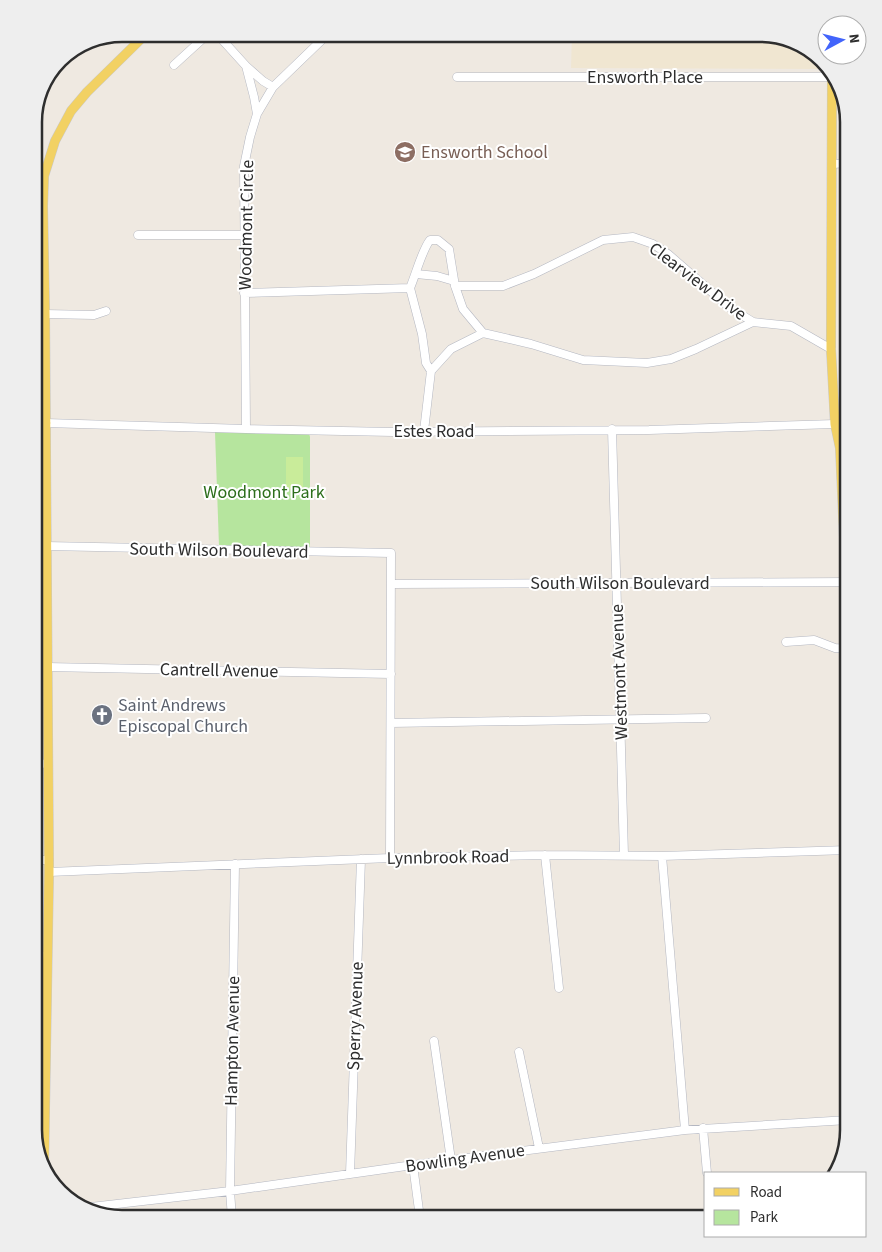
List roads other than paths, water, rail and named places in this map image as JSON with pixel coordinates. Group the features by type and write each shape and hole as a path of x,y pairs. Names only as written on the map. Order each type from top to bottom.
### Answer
{"main road":[{"path":"43,1136 49,872 44,176 55,141 71,111 87,92 138,42"},
{"path":"832,90 832,349 835,424 840,448"}],"street":[{"path":"174,65 199,42"},
{"name":"Woodmont Circle","path":"224,42 246,66 257,114 244,166 246,429"},
{"path":"257,114 273,87 319,42"},
{"path":"246,66 262,81 273,87"},
{"name":"Ensworth Place","path":"457,77 824,75"},
{"path":"833,164 840,164"},
{"path":"138,235 244,235"},
{"name":"Clearview Drive","path":"416,274 437,276 454,283 503,286 534,274 603,240 633,237 653,244 668,254 729,307 753,322 791,326 832,349"},
{"path":"424,431 430,370 426,363 422,334 410,288 425,247 430,240 438,240 449,249 454,283 462,309 483,333 531,344 583,360 647,363 679,356 753,322"},
{"path":"244,293 410,288"},
{"path":"45,314 94,315 106,311"},
{"path":"430,370 451,349 483,333"},
{"name":"Estes Road","path":"46,423 246,429 424,431 648,430 835,424"},
{"name":"Westmont Avenue","path":"612,429 624,855"},
{"name":"South Wilson Boulevard","path":"46,546 392,553 391,584 840,582"},
{"path":"390,858 391,584"},
{"path":"786,642 814,640 840,648"},
{"name":"Cantrell Avenue","path":"47,667 391,674"},
{"path":"391,723 706,718"},
{"path":"42,764 48,764"},
{"name":"Lynnbrook Road","path":"49,872 390,858 544,855 662,856 840,850"},
{"path":"544,855 560,988"},
{"path":"662,856 685,1130"},
{"name":"Sperry Avenue","path":"350,1174 361,859"},
{"path":"42,860 48,860"},
{"name":"Hampton Avenue","path":"231,1209 230,1191 235,864"},
{"path":"42,956 47,956"},
{"path":"434,1041 452,1160"},
{"path":"519,1052 539,1148"},
{"name":"Bowling Avenue","path":"100,1206 230,1191 539,1148 685,1130 840,1120"},
{"path":"704,1128 707,1172"},
{"path":"414,1165 419,1209"}],"place":[{"name":"Ensworth School","path":"405,152"},
{"name":"Saint Andrews Episcopal Church","path":"102,715"}],"park label":[{"name":"Woodmont Park","path":"264,492"}]}
